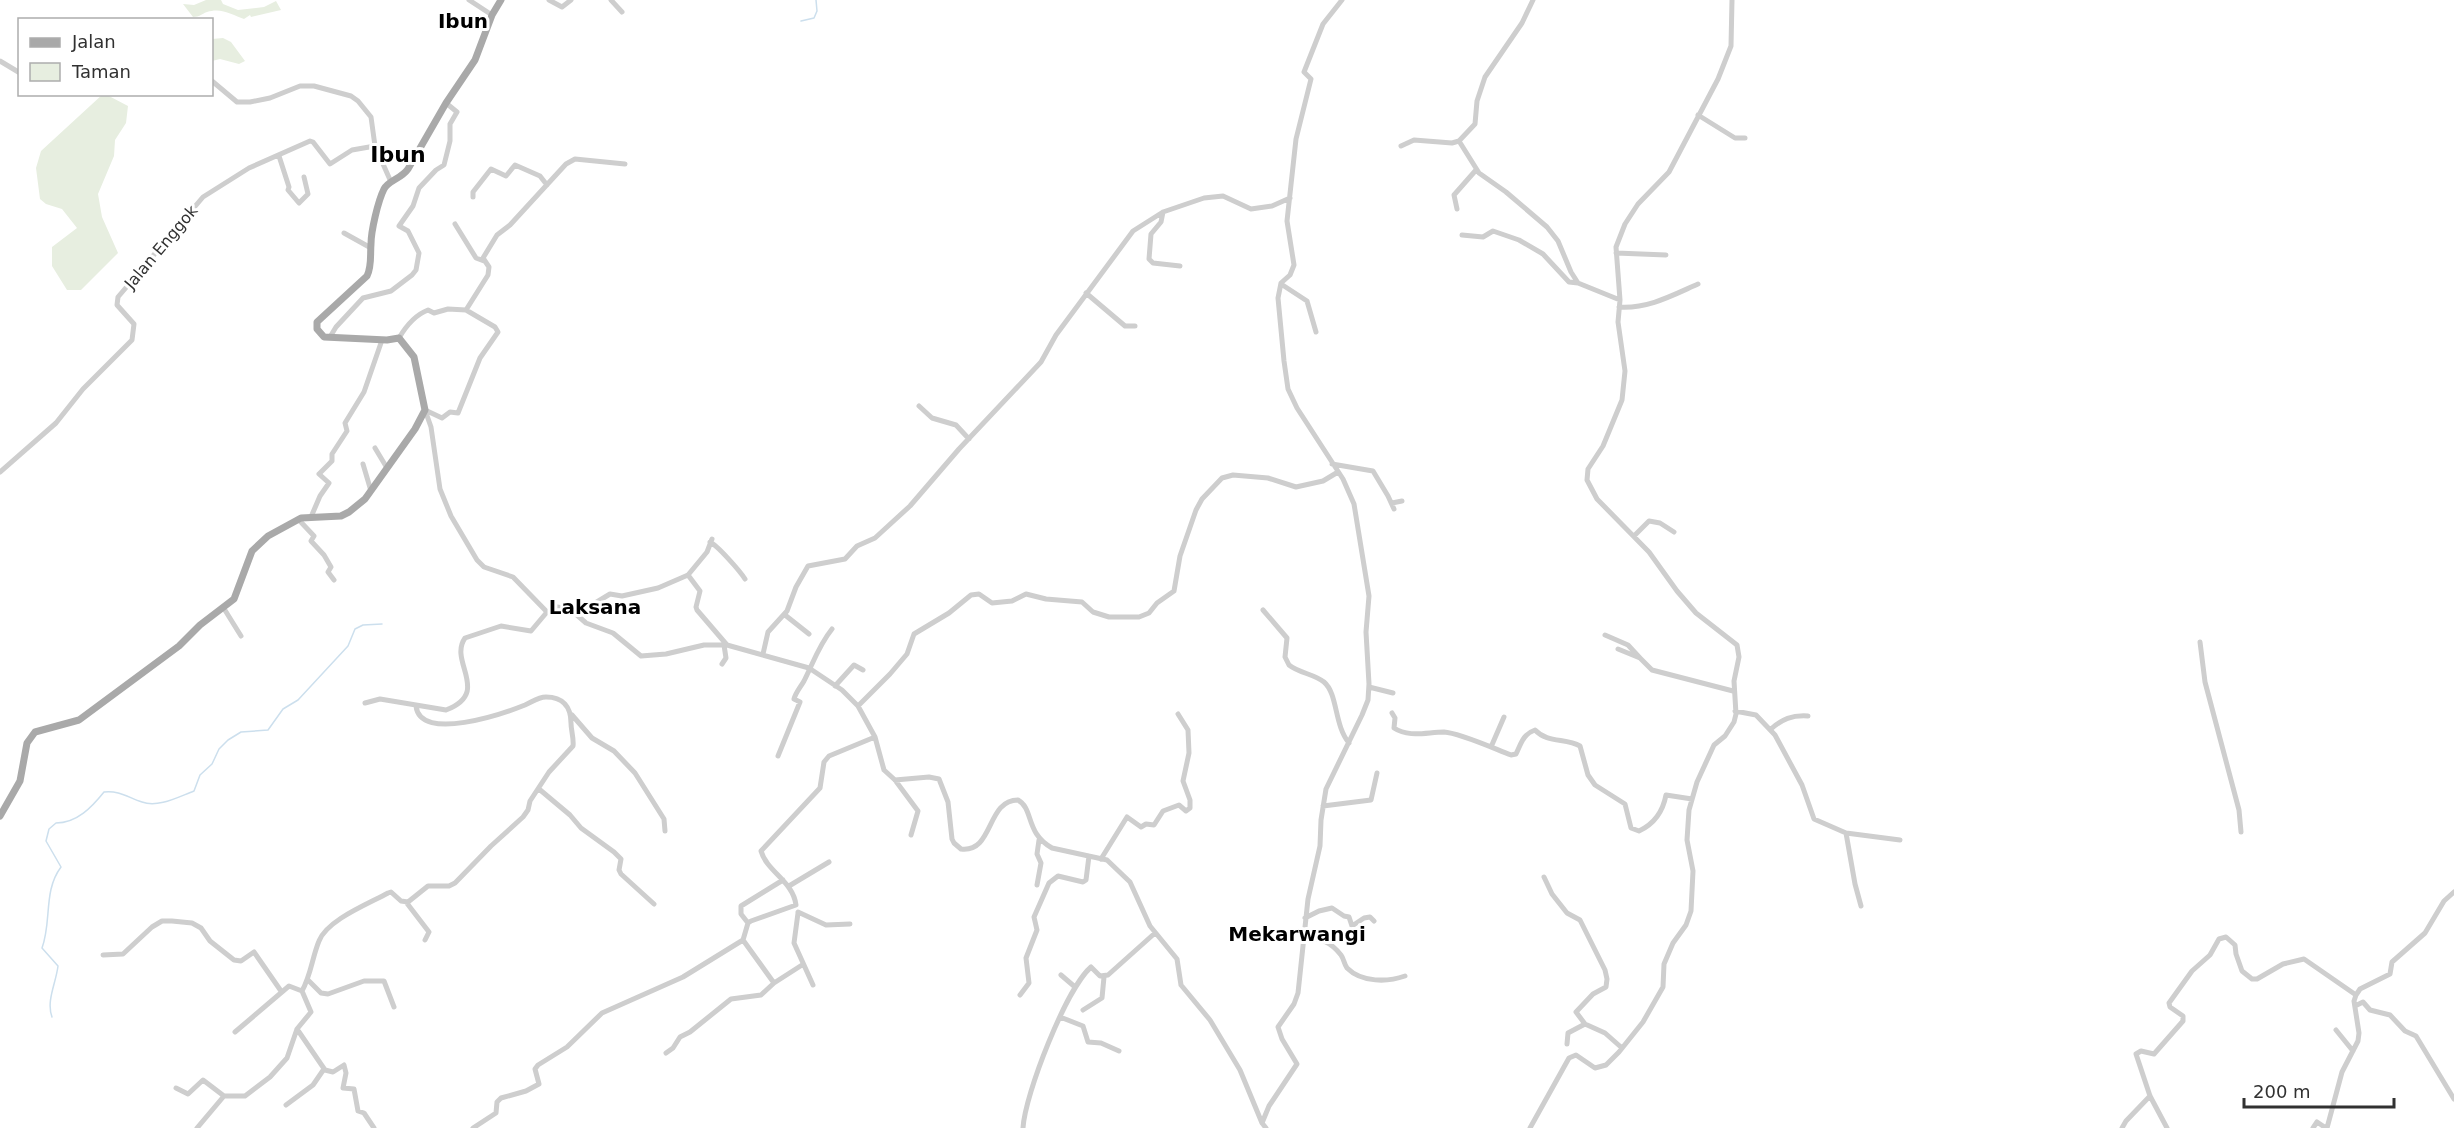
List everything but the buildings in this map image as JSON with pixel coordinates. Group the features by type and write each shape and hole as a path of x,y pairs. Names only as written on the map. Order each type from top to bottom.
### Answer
{"main road":[{"path":"0,816 20,781 27,743 35,732 79,720 179,646 238,594 252,551 268,536 298,519 341,516 358,505 371,491 415,429 425,410 414,357 399,338 381,340 324,337 318,332 317,322 367,276 384,189 392,182 402,178 408,169 446,102 474,60 492,15 501,0"}],"street":[{"path":"469,0 492,15"},
{"path":"549,0 562,7 571,0"},
{"path":"611,0 622,12"},
{"path":"1264,1125 1269,1106 1297,1064 1282,1040 1278,1027 1294,1004 1298,993 1305,918 1320,846 1323,806 1329,780 1368,700 1369,687 1366,632 1368,596 1354,504 1338,472 1297,408 1288,388 1278,298 1281,284 1290,275 1294,265 1287,221 1296,139 1311,79 1304,72 1323,24 1342,0"},
{"path":"1401,146 1414,140 1452,143 1459,141 1475,124 1477,101 1485,77 1522,22 1533,0"},
{"path":"1530,1128 1569,1058 1574,1055 1599,1069 1622,1048 1642,1022 1663,987 1664,964 1673,943 1686,925 1691,910 1693,871 1687,840 1692,799 1714,745 1725,736 1734,722 1733,691 1739,657 1737,645 1696,613 1649,552 1597,499 1587,480 1588,469 1603,446 1621,406 1625,371 1618,322 1620,300 1616,253 1625,224 1638,204 1669,172 1727,58 1732,31 1732,0"},
{"path":"0,61 18,72"},
{"path":"213,82 237,102 270,98 300,86 314,86 351,96 358,100 370,117 375,146 392,182"},
{"path":"330,337 336,327 363,298 391,291 416,270 418,253 408,231 399,226 413,206 419,188 445,162 450,141 450,124 457,112 446,102"},
{"path":"1698,115 1735,138 1744,138"},
{"name":"Jalan Enggok","path":"0,472 56,423 83,389 132,340 135,331 134,324 117,305 118,297 195,204 249,168 312,141 330,164 352,150 375,146"},
{"path":"1459,141 1476,170 1547,227 1558,241 1578,283"},
{"path":"279,156 288,190 299,203 308,194 304,177"},
{"path":"484,261 487,249 496,235 510,225 566,164 575,159 625,164"},
{"path":"473,197 473,192 491,169 506,176 515,165 540,176 547,184"},
{"path":"1456,209 1454,195 1476,170"},
{"path":"763,654 768,632 785,615 796,587 808,566 845,559 857,546 875,538 910,506 1041,363 1056,334 1125,238 1142,224 1163,212 1204,198 1219,195 1251,209 1272,206 1290,198"},
{"path":"1163,212 1161,222 1150,237 1149,259 1153,263 1180,266"},
{"path":"455,224 476,258 484,261 489,267 488,275 466,310"},
{"path":"1462,235 1483,237 1493,231 1517,239 1544,254 1569,282 1578,283 1620,300"},
{"path":"344,233 371,248"},
{"path":"1616,253 1666,255"},
{"path":"1281,284 1307,301 1316,332"},
{"path":"1619,307 1632,308 1655,303 1658,299 1676,295 1698,284"},
{"path":"1086,293 1125,326 1135,326"},
{"path":"399,338 412,320 428,310 434,313 448,309 466,310 495,327 498,332 480,358 458,413 450,412 442,418 425,410"},
{"path":"311,517 320,496 329,483 319,474 332,461 333,454 347,431 345,423 364,392 381,340"},
{"path":"919,406 932,418 956,425 969,439"},
{"path":"425,410 431,427 440,489 452,516 477,560 484,567 513,577 547,612"},
{"path":"375,448 387,468"},
{"path":"363,464 371,491"},
{"path":"1332,464 1373,471 1393,506 1402,501"},
{"path":"858,706 907,654 914,634 949,614 973,594 979,594 992,603 1012,601 1026,594 1046,599 1082,602 1093,612 1112,618 1147,614 1157,603 1174,591 1180,556 1196,510 1202,499 1222,478 1233,475 1268,478 1296,487 1323,481 1338,472"},
{"path":"298,519 314,536 311,541 324,555 331,567 328,572 334,580"},
{"path":"1634,536 1649,521 1660,523 1674,532"},
{"path":"577,614 610,594 622,596 658,588 688,575 707,552 711,541 730,563 736,566 745,579"},
{"path":"688,575 700,591 697,609 726,645 726,658 722,664"},
{"path":"223,607 241,636"},
{"path":"365,703 380,699 446,710 460,703 465,698 468,684 461,646 465,638 501,626 531,631 554,607 566,607 586,623 613,633 644,657 690,647 726,645 809,669 835,686 858,706 875,737 884,770 895,780 918,811 910,835"},
{"path":"1263,610 1287,638 1285,655 1288,664 1321,680 1330,689 1342,733 1349,743"},
{"path":"785,615 809,634"},
{"path":"778,756 800,702 794,699 794,696 819,648 832,629"},
{"path":"1605,635 1628,645 1652,670 1733,691"},
{"path":"2200,642 2205,682 2239,810 2241,832"},
{"path":"1618,649 1640,658"},
{"path":"835,686 854,665 862,670"},
{"path":"1369,687 1393,693"},
{"path":"416,706 423,719 434,724 483,720 545,697 556,698 564,702 592,738 614,751 635,773 664,819 665,831"},
{"path":"1735,711 1756,715 1771,729 1802,785 1814,819 1846,834 1900,840"},
{"path":"1392,713 1395,718 1394,728 1398,730 1420,735 1449,733 1511,755 1516,754 1523,738 1535,730 1539,735 1555,741 1580,746 1588,775 1595,785 1628,807 1631,828 1639,831 1651,825 1664,806 1666,795 1692,799"},
{"path":"1101,859 1126,817 1141,827 1146,824 1154,825 1165,810 1179,805 1186,811 1190,808 1190,800 1183,782 1189,753 1188,730 1178,714"},
{"path":"406,902 429,886 448,886 455,883 491,846 524,817 530,801 549,772 573,746 572,715"},
{"path":"1771,729 1791,717 1808,716"},
{"path":"1491,747 1504,717"},
{"path":"813,985 794,943 798,913 789,886 771,868 761,851 820,788 824,762 829,756 875,737"},
{"path":"1323,806 1371,800 1377,773"},
{"path":"895,780 929,777 939,779 948,802 949,825 954,843 961,849 967,849 980,841 989,831 996,810 1014,800 1022,802 1035,835 1052,848 1101,859 1112,864 1130,882 1155,933 1177,959 1181,985 1200,1006 1240,1070 1264,1125"},
{"path":"539,789 570,815 581,828 614,852 621,859 619,870 621,874 654,904"},
{"path":"1846,834 1861,906"},
{"path":"1037,885 1041,863 1037,854 1040,840"},
{"path":"1020,995 1029,983 1026,958 1037,930 1034,917 1049,883 1058,876 1083,882 1086,880 1089,856"},
{"path":"789,886 829,862"},
{"path":"1544,877 1551,894 1567,913 1580,920 1606,975 1606,987 1593,994 1576,1010 1586,1024 1605,1033 1622,1048"},
{"path":"473,1128 496,1113 501,1098 526,1091 539,1084 535,1069 538,1065 567,1047 602,1013 683,977 743,940 748,923 741,912 741,906 783,880"},
{"path":"302,991 308,980 319,940 326,928 389,892 406,902 429,932 425,940"},
{"path":"2313,1128 2317,1122 2326,1128 2342,1072 2359,1034 2355,1006 2356,995 2360,989 2390,974 2392,962 2425,933 2444,902 2454,892"},
{"path":"748,923 796,905"},
{"path":"1305,918 1332,908 1349,917 1353,926 1364,918 1371,917 1374,921"},
{"path":"798,913 826,925 850,924"},
{"path":"103,956 123,954 152,927 162,921 186,922 203,930 210,941 234,960 241,961 254,952 281,991"},
{"path":"1083,1010 1102,998 1104,977 1155,933"},
{"path":"1305,937 1331,943 1343,957 1347,967 1363,976 1380,981 1405,976"},
{"path":"2167,1128 2150,1096 2136,1054 2141,1051 2154,1053 2184,1021 2169,1003 2190,972 2207,958 2222,938 2226,937 2235,945 2241,969 2252,979 2257,979 2289,961 2304,959 2356,995"},
{"path":"743,940 774,983"},
{"path":"666,1053 674,1048 680,1037 731,999 762,994 774,983 802,965"},
{"path":"1023,1128 1024,1116 1035,1079 1075,987 1090,967 1104,977"},
{"path":"1061,975 1075,987"},
{"path":"308,980 321,993 328,994 364,981 384,981 394,1007"},
{"path":"176,1088 188,1094 203,1080 224,1096 245,1096 270,1077 287,1058 297,1029 311,1012 302,991 292,986 281,991 235,1032"},
{"path":"2355,1006 2364,1002 2370,1010 2388,1014 2405,1031 2416,1036 2454,1099"},
{"path":"1060,1017 1083,1026 1088,1042 1101,1043 1119,1051"},
{"path":"1567,1044 1568,1033 1586,1024"},
{"path":"297,1029 324,1069 333,1072 344,1065 346,1073 343,1088 354,1089 358,1111 364,1113 374,1128"},
{"path":"2336,1030 2353,1051"},
{"path":"286,1105 313,1085 324,1069"},
{"path":"196,1128 224,1096"},
{"path":"2122,1128 2150,1096"}],"green space":[{"path":"206,0 221,0 223,4 238,10 264,7 276,1 281,10 251,17 250,15 244,19 217,10 193,17 183,4 194,5"},
{"path":"223,38 231,42 245,61 239,64 220,59 213,61 213,39"},
{"path":"101,96 109,96 128,106 126,123 115,140 114,156 98,194 102,217 118,253 81,290 67,290 52,266 52,247 77,228 62,209 46,204 40,199 36,168 41,151"}],"waterway":[{"path":"801,21 814,18 817,11 816,0"},
{"path":"52,1017 50,1005 58,966 42,948 52,886 61,867 46,841 49,829 56,823 71,820 83,813 104,792 119,793 142,802 155,804 194,791 200,775 212,764 219,749 228,740 241,732 268,730 283,709 298,700 348,646 355,629 363,625 382,624"}],"district":[{"name":"Ibun","path":"463,21"},
{"name":"Ibun","path":"398,154"},
{"name":"Laksana","path":"595,607"},
{"name":"Mekarwangi","path":"1297,934"}]}
